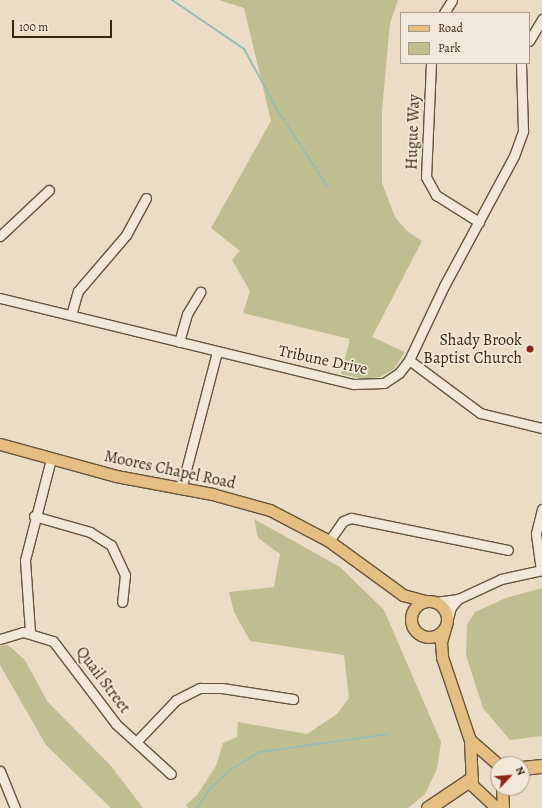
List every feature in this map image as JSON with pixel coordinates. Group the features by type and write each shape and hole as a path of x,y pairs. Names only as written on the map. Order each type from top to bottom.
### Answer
{"highway":[{"path":"530,767 542,766"},
{"path":"428,808 471,774"}],"main road":[{"name":"Moores Chapel Road","path":"0,444 51,459 270,510 328,541 403,595 425,601"},
{"path":"403,595 414,630 424,637 442,657"},
{"path":"411,618 415,608 425,601 436,602 445,610 446,625 441,642 442,657 470,740 471,774 476,791 497,808"},
{"path":"424,637 437,636 446,625"},
{"path":"470,740 490,759"},
{"path":"471,774 490,764"},
{"path":"502,796 503,808"}],"street":[{"path":"445,12 452,0"},
{"path":"530,39 542,19"},
{"name":"Hugue Way","path":"431,64 426,178 436,196 479,222"},
{"name":"Tribune Drive","path":"0,298 217,352 363,385 392,378 409,360 522,138 521,64"},
{"path":"0,236 49,190"},
{"path":"71,315 78,291 126,235 146,198"},
{"path":"179,342 187,314 200,292"},
{"path":"181,489 217,352"},
{"path":"409,360 480,412 542,428"},
{"path":"0,639 30,632 25,560 34,516 51,459"},
{"path":"542,509 536,532 542,570"},
{"path":"34,516 90,532 111,545 125,575 122,602"},
{"path":"328,541 343,521 350,518 508,550"},
{"path":"542,565 542,570"},
{"path":"436,602 458,599 501,579 542,570"},
{"path":"446,625 451,607 458,599"},
{"name":"Quail Street","path":"30,632 46,637 60,648 88,690 136,742 170,774"},
{"path":"136,742 176,700 200,688 293,698"},
{"path":"0,771 15,808"}],"green space":[{"path":"219,0 398,0 390,23 382,110 382,183 395,217 407,231 422,241 372,337 405,352 394,369 380,377 364,379 341,374 350,339 243,313 250,291 232,260 240,251 211,228 271,121 244,8"},
{"path":"254,519 340,567 384,610 441,742 437,769 425,794 408,808 188,808 186,805 197,795 216,766 223,743 237,737 238,722 307,734 337,714 349,698 344,655 250,641 234,612 229,592 274,587 280,554 258,538"},
{"path":"542,588 542,736 510,740 483,708 466,655 467,625 475,612 506,598"},
{"path":"8,645 25,660 47,701 111,766 143,808 111,808 46,745 0,665 0,646"}],"waterway":[{"path":"172,0 244,49 278,111 327,186"},
{"path":"197,808 209,790 230,770 260,752 389,734"}],"place":[{"name":"Shady Brook Baptist Church","path":"530,349"}]}
